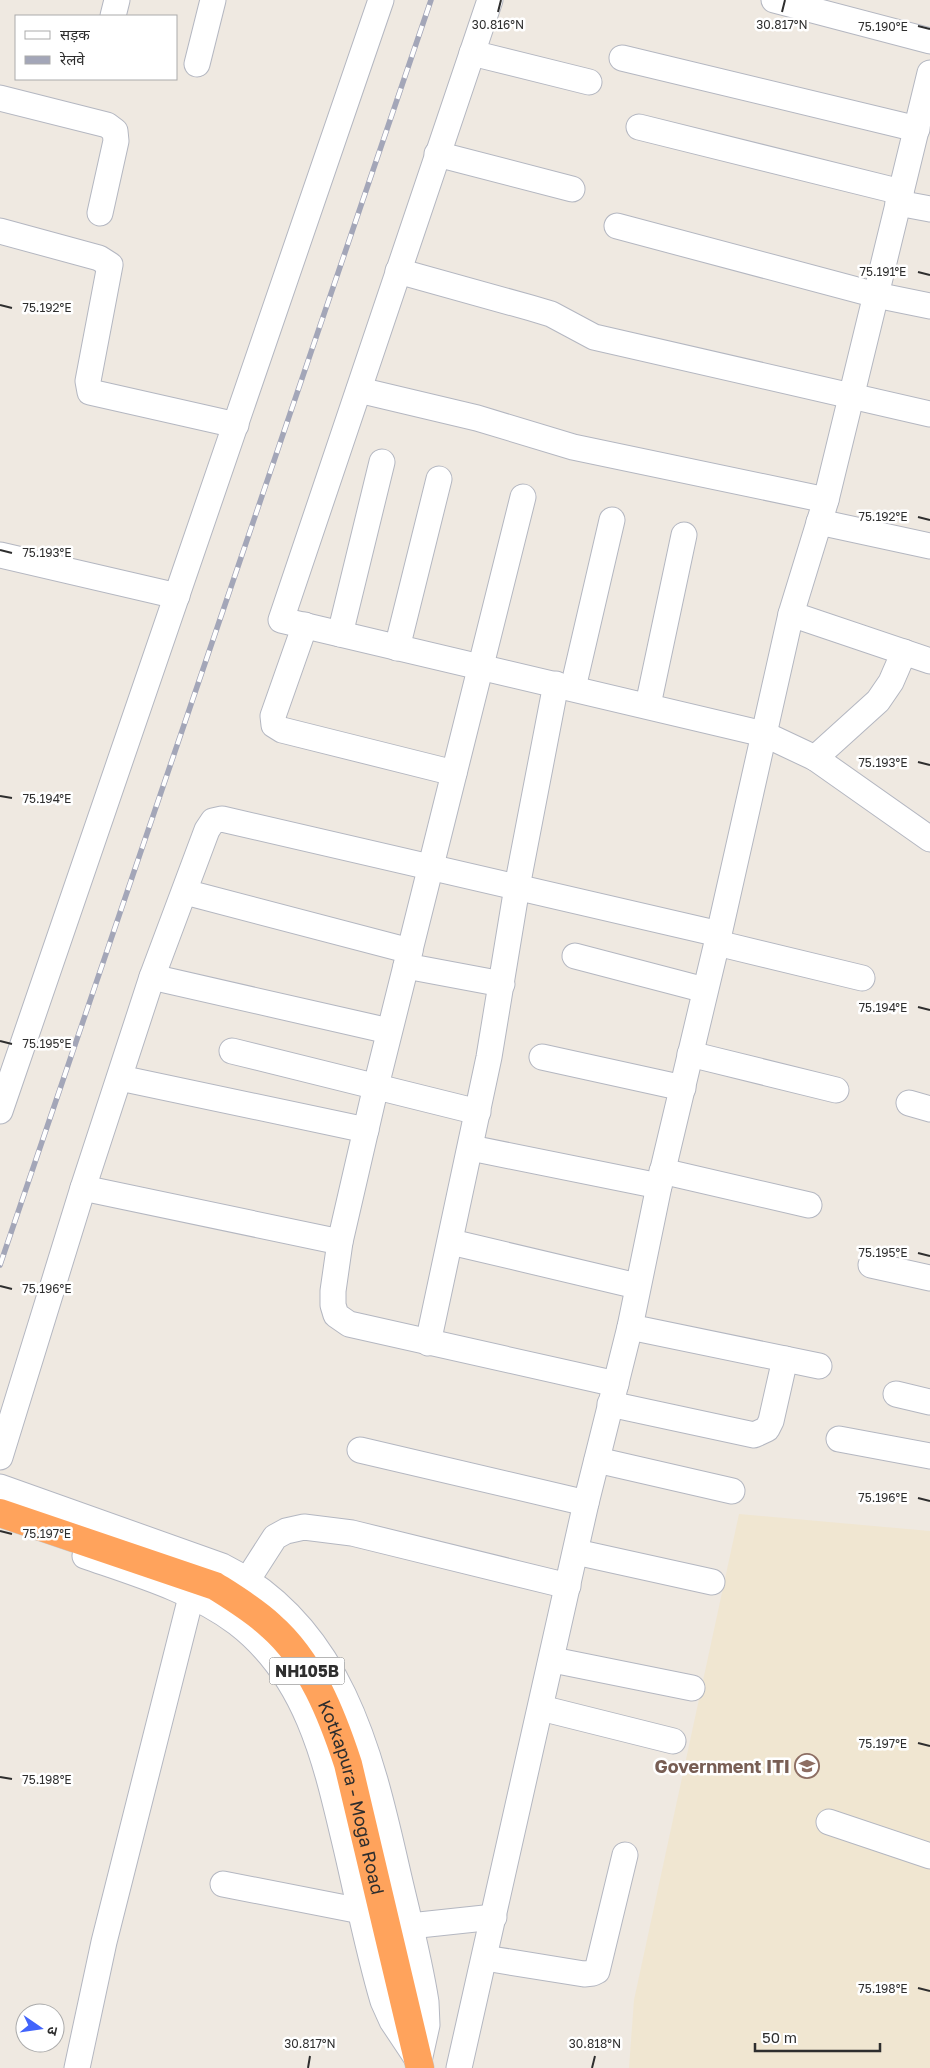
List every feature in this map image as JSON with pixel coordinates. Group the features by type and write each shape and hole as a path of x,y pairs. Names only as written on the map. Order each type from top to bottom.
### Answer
{"highway":[{"name":"Kotkapura - Moga Road","path":"0,1513 215,1586 272,1626 293,1651 313,1680 333,1720 348,1764 420,2064"}],"street":[{"path":"113,15 117,0"},
{"path":"197,64 213,0"},
{"path":"0,1111 8,1061 177,596 381,0"},
{"path":"490,0 280,620 648,705 764,734 815,758 930,839"},
{"path":"774,0 930,41"},
{"path":"472,53 589,82"},
{"path":"622,58 917,129"},
{"path":"459,2068 586,1503 630,1327 637,1286 661,1179 718,939 791,614 823,511 930,73"},
{"path":"0,98 107,125 115,131 116,140 100,213"},
{"path":"638,126 899,197 930,209"},
{"path":"437,154 572,189"},
{"path":"618,226 876,295 930,306"},
{"path":"0,231 99,258 110,265 88,381 90,392 236,425"},
{"path":"398,271 551,314 594,337 930,414"},
{"path":"359,390 478,418 573,447 823,511 930,546"},
{"path":"340,634 382,462"},
{"path":"397,648 439,479"},
{"path":"522,497 389,1031 340,1242 333,1291 336,1315 349,1324 428,1343 754,1435 767,1429 771,1421 785,1359"},
{"path":"428,1343 471,1148 502,984 517,887 565,686 612,520"},
{"path":"648,705 684,535"},
{"path":"0,555 177,596"},
{"path":"791,614 930,661"},
{"path":"304,625 273,716 274,725 282,730 454,773"},
{"path":"815,758 878,701 891,682 904,652"},
{"path":"0,1458 83,1188 152,978 207,830 214,820 218,819 430,869 517,887 862,978"},
{"path":"185,892 502,984"},
{"path":"575,956 705,990"},
{"path":"152,978 389,1031"},
{"path":"232,1051 478,1112"},
{"path":"690,1054 836,1090"},
{"path":"542,1057 683,1088"},
{"path":"120,1078 366,1130"},
{"path":"471,1148 809,1205"},
{"path":"83,1188 340,1242"},
{"path":"451,1242 637,1286"},
{"path":"871,1265 930,1278"},
{"path":"630,1327 819,1366"},
{"path":"896,1394 930,1402"},
{"path":"839,1440 930,1456"},
{"path":"360,1450 586,1503"},
{"path":"597,1460 732,1491"},
{"path":"0,1487 190,1553 248,1579 281,1604 325,1658 349,1704 386,1823 426,2002 427,2025 420,2064"},
{"path":"0,1525 147,1578 191,1598 236,1622 280,1665 318,1738 337,1808 383,2001 392,2021 420,2064"},
{"path":"248,1579 275,1537 286,1531 304,1526 352,1533 568,1586"},
{"path":"576,1552 712,1582"},
{"path":"77,2068 104,1942 191,1598"},
{"path":"552,1660 692,1688"},
{"path":"541,1708 673,1741"},
{"path":"829,1822 930,1856"},
{"path":"485,1958 593,1974 597,1971 624,1855"},
{"path":"222,1884 361,1911"},
{"path":"410,1926 494,1917"}],"shaded area":[{"name":"Government ITI","path":"739,1514 930,1531 930,2068 629,2068 634,2000"}],"railway":[{"path":"0,1265 431,0"}],"place":[{"name":"Government ITI","path":"807,1766"}]}
